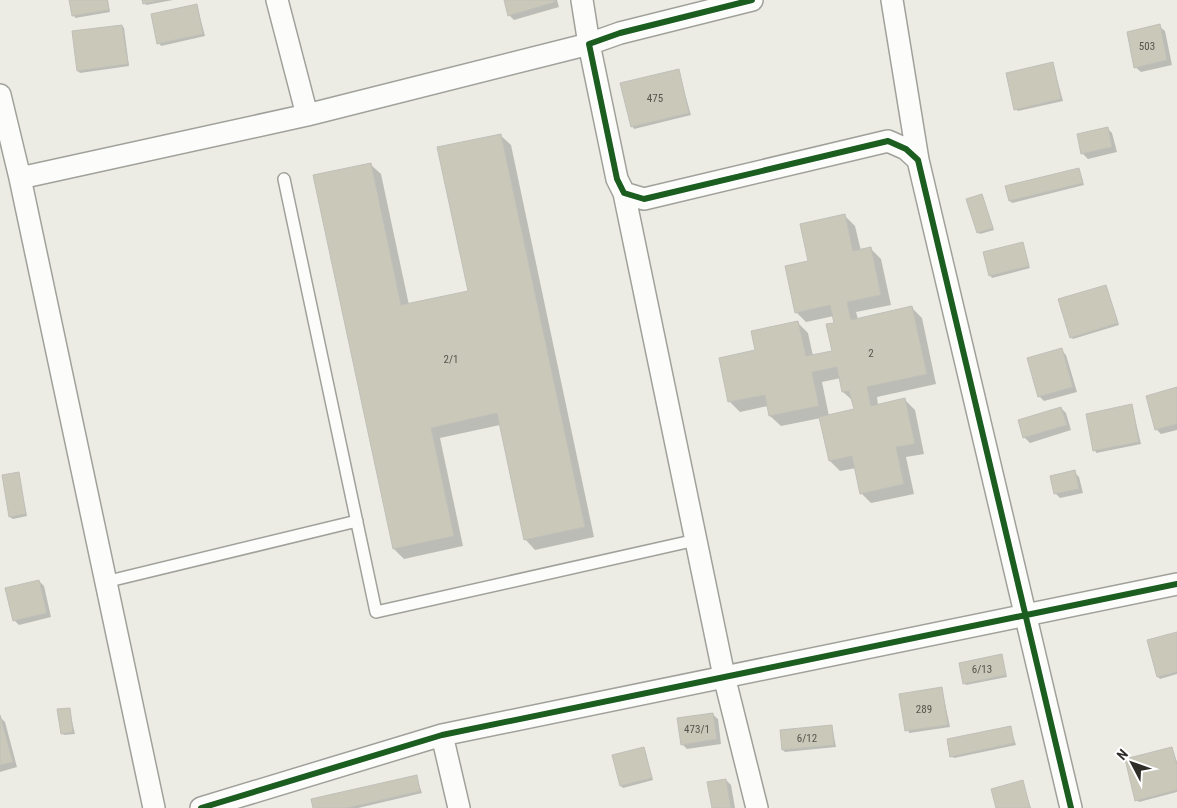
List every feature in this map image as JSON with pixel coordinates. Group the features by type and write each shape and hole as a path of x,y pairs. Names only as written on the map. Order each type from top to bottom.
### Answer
{"street":[{"path":"277,0 307,116"},
{"path":"582,0 589,44 617,179 624,193 724,676 757,808"},
{"path":"20,178 307,116 752,0"},
{"path":"892,0 918,160 1071,808"},
{"path":"0,95 20,178 154,808"},
{"path":"624,193 644,199 888,141 906,148 918,160"},
{"path":"201,808 442,735 1177,584"},
{"path":"442,735 459,808"}],"lane":[{"path":"284,179 376,612 696,540"},
{"path":"105,582 357,521"}],"building":[{"path":"69,0 107,0 109,10 72,16"},
{"path":"142,0 161,0 143,4"},
{"path":"504,0 554,0 555,2 508,16"},
{"path":"197,4 203,34 157,44 151,14"},
{"path":"1160,24 1167,60 1134,68 1127,32"},
{"path":"122,25 128,64 77,71 72,31"},
{"path":"1053,62 1061,99 1014,110 1006,73"},
{"path":"679,69 689,113 631,127 620,83"},
{"path":"1108,127 1112,147 1081,154 1077,134"},
{"path":"501,134 585,527 524,540 497,413 431,428 454,536 393,549 313,175 371,163 401,305 468,291 437,147"},
{"path":"1079,168 1083,183 1009,201 1005,186"},
{"path":"982,194 993,228 977,233 966,199"},
{"path":"845,214 853,251 871,247 881,295 847,302 851,320 912,306 927,374 867,387 871,406 905,398 915,444 896,447 904,484 860,494 852,456 829,461 819,417 854,409 849,391 842,392 837,367 812,372 819,406 769,416 765,395 728,402 719,358 755,350 751,331 798,321 806,356 832,351 826,324 834,323 830,305 795,313 785,266 808,261 800,224"},
{"path":"1023,242 1029,266 989,276 983,252"},
{"path":"1106,285 1118,323 1070,338 1058,299"},
{"path":"1062,348 1073,387 1038,397 1027,358"},
{"path":"1177,387 1177,424 1155,430 1146,396"},
{"path":"1132,404 1139,442 1093,451 1086,414"},
{"path":"1061,407 1067,425 1023,438 1018,420"},
{"path":"1075,470 1079,489 1054,494 1050,476"},
{"path":"19,472 26,514 9,517 2,475"},
{"path":"39,580 47,613 13,621 5,588"},
{"path":"1177,632 1177,672 1157,677 1147,640"},
{"path":"1002,654 1006,675 963,684 959,663"},
{"path":"942,687 948,725 905,731 899,694"},
{"path":"70,708 73,732 61,734 57,709"},
{"path":"713,713 717,739 681,745 677,718"},
{"path":"0,715 13,762 0,765"},
{"path":"832,725 834,745 782,750 780,730"},
{"path":"1011,726 1014,743 950,757 947,739"},
{"path":"644,747 652,778 620,786 612,755"},
{"path":"1172,747 1177,765 1177,790 1135,801 1125,759"},
{"path":"417,775 420,791 348,808 313,808 311,799"},
{"path":"726,779 731,808 712,808 707,782"},
{"path":"1023,780 1030,808 996,808 991,789"}],"cycle path":[{"path":"752,0 620,33 589,44 617,179 624,193 644,199 888,141 906,149 918,160 1071,808"},
{"path":"201,808 442,735 1177,584"}]}
